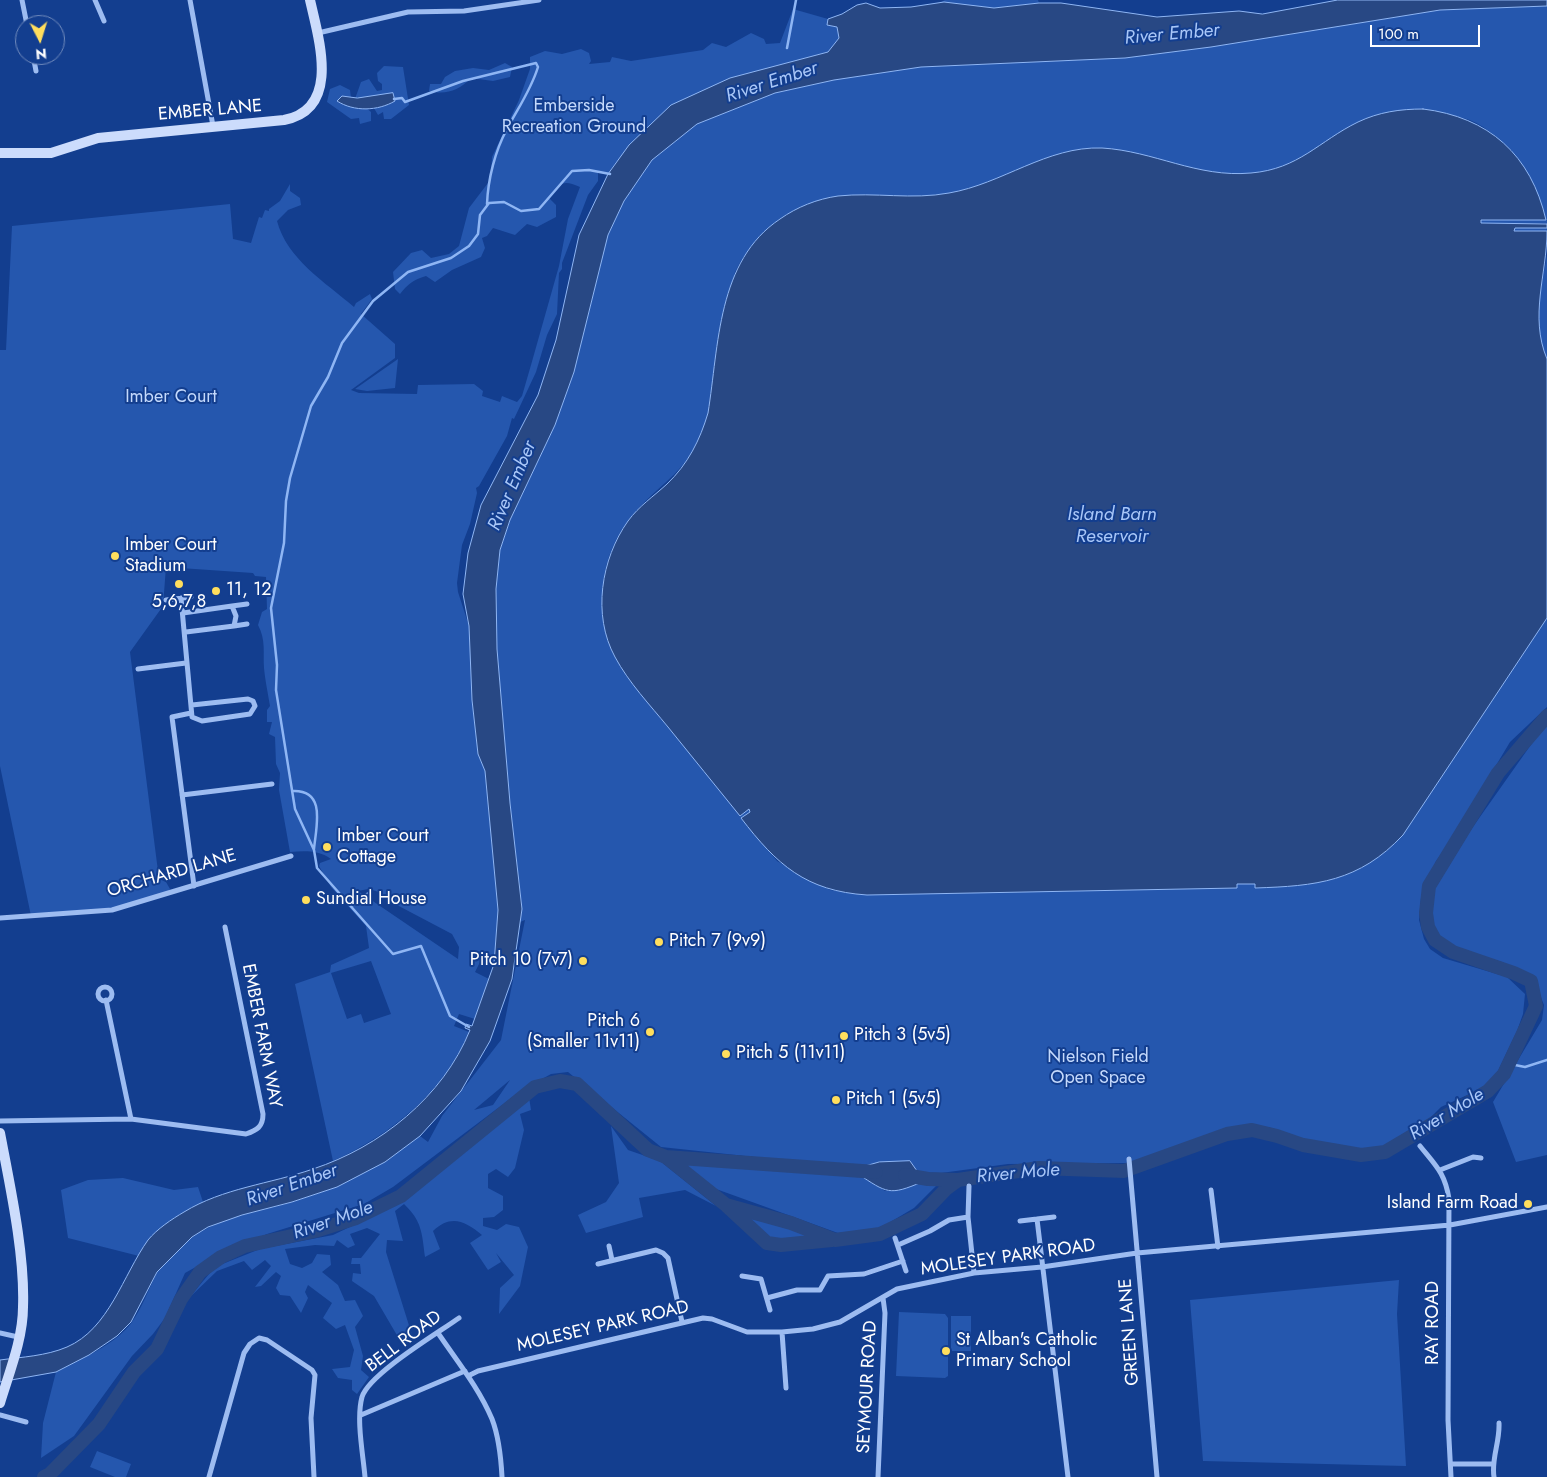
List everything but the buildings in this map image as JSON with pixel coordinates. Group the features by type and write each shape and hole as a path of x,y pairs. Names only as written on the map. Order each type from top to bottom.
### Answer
{"main road":[{"name":"EMBER LANE","path":"0,153 51,153 98,138 284,120 306,113 315,102 320,89 321,63 318,32 310,0"},
{"path":"0,1133 9,1180 22,1273 24,1307 14,1356 0,1403"}],"street":[{"path":"24,0 26,15"},
{"path":"95,0 104,21"},
{"path":"190,0 213,127"},
{"path":"318,32 408,12 464,10 539,0"},
{"path":"35,65 36,71"},
{"path":"166,600 191,597"},
{"path":"181,598 186,632 184,641 192,717 202,721 250,714 255,706 248,698 192,705"},
{"path":"183,613 247,604"},
{"path":"232,606 236,616 234,626"},
{"path":"186,632 247,624"},
{"path":"138,669 186,663"},
{"path":"191,713 172,717 194,886"},
{"path":"182,795 272,784"},
{"name":"ORCHARD LANE","path":"0,918 112,910 291,856"},
{"name":"EMBER FARM WAY","path":"0,1121 131,1119 246,1134 258,1129 263,1121 263,1114 225,927"},
{"path":"106,1000 131,1119"},
{"name":"RAY ROAD","path":"1420,1146 1440,1170 1447,1184 1450,1225 1448,1260 1450,1477"},
{"path":"1440,1170 1473,1157 1481,1158"},
{"name":"GREEN LANE","path":"1129,1161 1157,1477"},
{"path":"969,1186 968,1217 974,1273"},
{"path":"1211,1190 1218,1247"},
{"path":"1450,1225 1547,1207"},
{"path":"898,1245 930,1231 949,1220 968,1217"},
{"path":"1020,1220 1054,1217"},
{"path":"1037,1218 1068,1477"},
{"name":"MOLESEY PARK ROAD","path":"361,1415 467,1373 702,1318 712,1319 747,1332 782,1332 813,1329 840,1322 897,1289 974,1273 1042,1267 1137,1253 1450,1225"},
{"path":"895,1238 906,1270"},
{"path":"609,1246 612,1260"},
{"path":"598,1264 656,1250 663,1253 668,1258 682,1322"},
{"path":"767,1298 797,1290 820,1290 828,1276 864,1274 903,1261"},
{"path":"742,1276 760,1279 770,1310"},
{"name":"SEYMOUR ROAD","path":"878,1477 885,1313 883,1298"},
{"name":"BELL ROAD","path":"365,1477 361,1415 362,1397 368,1386 417,1346 459,1318"},
{"path":"782,1332 786,1388"},
{"path":"0,1333 18,1337"},
{"path":"438,1333 467,1373 492,1420 500,1451 502,1477"},
{"path":"209,1477 244,1353 250,1344 259,1338 266,1340 312,1370 314,1375 311,1418 314,1477"},
{"path":"0,1415 26,1422"},
{"path":"1494,1477 1492,1464 1500,1438 1499,1423"},
{"path":"1451,1464 1492,1464"}],"green space":[{"path":"945,0 1038,0 1039,3 994,8 939,3"},
{"name":"Nielson Field Open Space","path":"1547,6 1547,227 1546,223 1481,224 1481,220 1515,220 1512,151 1489,131 1470,120 1457,117 1419,115 1380,115 1370,117 1339,133 1301,159 1274,169 1255,173 1236,175 1209,174 1182,169 1106,149 1081,149 1048,157 984,184 967,189 918,196 848,197 825,200 801,207 778,220 765,231 748,250 735,272 709,410 703,432 682,466 638,509 626,523 617,538 605,572 602,608 609,644 627,677 740,815 749,808 750,812 742,818 777,861 830,890 867,895 1236,888 1237,884 1255,884 1255,888 1277,887 1317,883 1353,872 1387,851 1403,835 1547,618 1547,707 1510,742 1449,844 1436,861 1421,898 1419,920 1424,939 1430,949 1443,958 1507,977 1525,994 1523,1014 1517,1031 1496,1075 1489,1085 1441,1107 1423,1125 1386,1146 1367,1149 1344,1148 1308,1142 1272,1128 1240,1126 1218,1135 1128,1163 1008,1164 941,1173 918,1172 910,1161 879,1162 858,1168 661,1147 568,1072 551,1074 522,1090 393,1187 364,1204 267,1234 221,1253 185,1273 165,1318 132,1356 74,1436 41,1458 43,1423 56,1372 97,1351 125,1330 139,1311 159,1270 177,1249 216,1224 242,1215 293,1202 327,1190 359,1175 390,1157 420,1136 428,1142 442,1116 501,1040 525,920 520,922 522,906 510,803 497,649 496,589 500,550 510,520 555,425 574,372 608,235 624,201 652,160 697,124 775,93 834,80 921,67 1125,58 1211,47 1440,10","holes":["510,1080 493,1105 474,1110"]},
{"name":"Imber Court","path":"793,9 828,19 827,25 837,27 839,38 828,52 777,66 616,162 608,174 598,172 598,181 588,195 559,273 557,314 547,335 536,372 514,419 512,418 507,436 479,486 476,488 477,493 470,524 462,545 457,583 469,626 472,700 478,754 485,771 498,910 494,964 482,958 475,972 489,979 475,1019 459,1014 454,1026 469,1032 445,1074 430,1092 395,1125 333,1161 295,984 330,972 331,965 369,948 366,926 331,887 319,866 320,863 331,859 306,851 290,852 279,790 280,773 276,764 275,737 269,734 272,722 267,722 267,710 270,706 264,668 263,641 258,625 262,612 267,609 266,577 255,576 253,573 166,567 163,606 130,652 159,879 166,882 170,889 168,893 112,910 31,916 0,766 0,350 6,350 12,226 230,204 233,239 251,243 259,217 262,218 265,210 269,211 280,201 290,184 290,191 300,198 301,205 288,210 277,221 289,247 308,269 354,307 356,303 370,294 372,299 361,314 395,344 395,358 351,390 359,393 417,394 418,385 474,384 483,391 482,396 500,402 502,396 517,402 522,396 559,266 568,219 580,187 569,183 559,186 549,198 556,205 556,217 537,227 527,224 515,235 493,228 487,236 482,238 485,248 481,257 452,270 435,282 426,276 411,283 400,294 395,289 393,272 411,253 422,250 431,258 449,254 459,246 469,208 491,179 492,157 519,100 530,69 530,57 545,51 562,54 581,49 589,53 591,61 589,64 610,62 612,57 631,61 703,50 712,43 726,47 751,33 764,39 766,44 780,43","holes":["368,889 376,891 395,904 452,934 459,947 458,959 358,891","371,961 391,1014 364,1023 361,1014 347,1019 331,973"]},
{"path":"505,63 512,67 510,77 493,81 471,78 451,91 429,91 430,84 441,84 445,77 455,71 473,68 489,70"},
{"path":"384,66 403,67 409,105 391,119 384,119 383,112 378,115 368,98 362,104 371,112 371,121 360,124 359,118 351,119 327,102 330,89 340,85 350,90 351,98 355,99 361,82 369,79 377,91 382,90 382,84 378,81 377,73"},
{"path":"1514,228 1547,228 1547,231 1514,231"},
{"path":"1547,255 1547,359 1540,333 1539,307"},
{"path":"398,359 395,388 367,391 355,389"},
{"path":"1547,722 1547,1155 1516,1162 1493,1102 1542,1020 1544,1005 1534,980 1502,962 1458,950 1436,934 1430,914 1434,890 1470,831"},
{"path":"529,1097 531,1110 520,1114 524,1130 515,1168 508,1177 496,1169 488,1174 488,1188 503,1196 503,1210 494,1217 483,1218 483,1226 497,1230 506,1224 519,1227 528,1247 520,1286 499,1314 500,1288 514,1275 496,1253 501,1262 488,1270 470,1243 482,1235 464,1223 458,1221 446,1222 433,1231 440,1249 425,1257 422,1234 418,1222 404,1204 395,1211 403,1241 387,1240 386,1252 412,1335 398,1337 374,1296 352,1281 353,1273 361,1274 360,1264 351,1264 352,1258 361,1258 380,1234 367,1228 350,1234 355,1245 348,1248 337,1240 334,1246 315,1245 285,1249 290,1264 302,1268 312,1263 317,1254 330,1255 331,1265 322,1272 338,1285 345,1301 355,1300 363,1316 355,1327 363,1356 361,1370 369,1377 357,1394 352,1390 352,1380 338,1378 332,1369 350,1367 354,1350 345,1325 336,1329 323,1318 332,1303 308,1285 305,1292 308,1298 301,1313 290,1296 280,1295 276,1288 281,1276 276,1272 261,1286 255,1287 271,1266 265,1260 252,1270 244,1261 217,1271 188,1299 215,1267 260,1249 333,1235 398,1204"},
{"path":"611,1126 628,1150 660,1161 716,1206 685,1190 639,1198 643,1217 586,1233 578,1215 606,1202 619,1183"},
{"path":"679,1162 705,1166 744,1166 858,1174 885,1191 907,1188 922,1182 937,1185 914,1208 887,1224 869,1232 838,1233 705,1185"},
{"path":"123,1178 174,1190 198,1187 203,1202 167,1224 139,1256 68,1238 61,1190 88,1180"},
{"path":"739,1212 819,1237 770,1239"},
{"path":"1399,1280 1397,1314 1406,1466 1203,1461 1190,1300"},
{"path":"899,1312 945,1314 948,1318 948,1376 945,1378 896,1376"},
{"path":"951,1316 971,1316 971,1351 951,1351"},
{"path":"97,1451 131,1464 126,1477 115,1477 90,1467"}],"water":[{"name":"River Ember","path":"1338,0 1547,0 1547,6 1440,10 1211,47 1125,58 921,67 834,80 775,93 697,124 652,160 624,201 608,235 574,372 555,425 510,520 500,550 496,589 497,649 510,803 522,909 512,979 490,1041 461,1091 420,1136 385,1162 337,1187 208,1227 192,1237 157,1272 131,1322 117,1336 89,1355 56,1372 0,1382 0,1360 34,1356 59,1350 82,1339 94,1328 114,1300 148,1240 170,1221 215,1197 313,1169 362,1147 385,1133 426,1098 458,1054 470,1030 465,1028 466,1024 472,1026 494,964 498,910 485,771 478,754 472,700 469,626 463,594 468,553 481,505 538,395 556,340 579,235 608,174 629,145 671,105 730,78 828,52 839,38 837,27 827,25 828,19 842,14 857,5 866,3 880,8 911,7 944,2 994,8 1039,3 1061,3 1157,17 1239,11 1262,14"},
{"path":"393,93 395,101 374,108 351,107 337,101 342,96 357,98"},
{"name":"Island Barn Reservoir","path":"1423,109 1447,113 1468,121 1487,130 1504,143 1518,158 1530,176 1546,220 1481,220 1481,223 1547,224 1547,228 1515,228 1514,231 1547,231 1540,295 1539,327 1547,359 1547,618 1403,835 1387,851 1353,872 1317,883 1255,888 1255,884 1237,884 1237,888 867,895 827,888 795,873 781,862 754,835 741,818 750,812 749,809 740,816 627,676 608,641 602,606 606,570 611,552 619,536 637,511 667,484 681,468 701,433 708,413 724,306 732,281 744,257 759,237 780,219 793,211 822,199 852,195 921,196 949,193 988,182 1043,159 1082,149 1102,148 1121,150 1212,172 1251,173 1268,170 1296,160 1358,122 1390,112"},
{"path":"910,1161 922,1178 922,1182 895,1191 882,1189 858,1174 858,1168 879,1162"}],"waterway":[{"path":"787,48 796,0"},
{"path":"394,99 402,98 405,102 463,81 536,63 538,67 532,83 511,121 496,156 489,185 487,204"},
{"path":"469,1027 450,1016 421,946 393,954 317,868 314,850 295,809 276,690 277,665 271,608 284,543 286,501 290,478 311,406 328,377 342,343 373,301 408,272 451,258 469,246 478,234 480,215 489,203 504,202 521,211 539,209 572,171 589,170 610,174"},
{"name":"River Mole","path":"905,1175 928,1179 958,1180 1039,1168 1124,1171 1227,1134 1252,1130 1303,1145 1361,1155 1385,1152 1488,1091 1504,1074 1536,1006 1531,981 1514,973 1453,952 1435,940 1428,927 1426,913 1429,886 1498,773 1547,716"},
{"path":"292,791 303,792 310,796 315,803 317,820 314,849"},
{"path":"353,905 371,891"},
{"path":"1510,1064 1525,1067 1547,1060"},
{"name":"River Mole","path":"44,1477 50,1474 99,1424 134,1372 157,1349 181,1299 200,1272 221,1257 245,1246 315,1231 356,1218 401,1196 535,1087 560,1081 577,1084 648,1150 666,1157 876,1172"},
{"name":"River Mole","path":"666,1157 726,1205 791,1223 835,1240 880,1234 922,1214 947,1188 958,1180"},
{"path":"727,1206 767,1243 781,1245 832,1240"}],"place":[{"name":"Imber Court Stadium","path":"115,556"},
{"name":"5,6,7,8","path":"179,584"},
{"name":"11, 12","path":"216,591"},
{"name":"Imber Court Cottage","path":"327,847"},
{"name":"Sundial House","path":"306,900"},
{"name":"Pitch 7 (9v9)","path":"659,942"},
{"name":"Pitch 10 (7v7)","path":"583,961"},
{"name":"Pitch 6 (Smaller 11v11)","path":"650,1032"},
{"name":"Pitch 3 (5v5)","path":"844,1036"},
{"name":"Pitch 5 (11v11)","path":"726,1054"},
{"name":"Pitch 1 (5v5)","path":"836,1100"},
{"name":"Island Farm Road","path":"1528,1204"},
{"name":"St Alban's Catholic Primary School","path":"946,1351"}],"park label":[{"name":"Emberside Recreation Ground","path":"574,117"}]}
